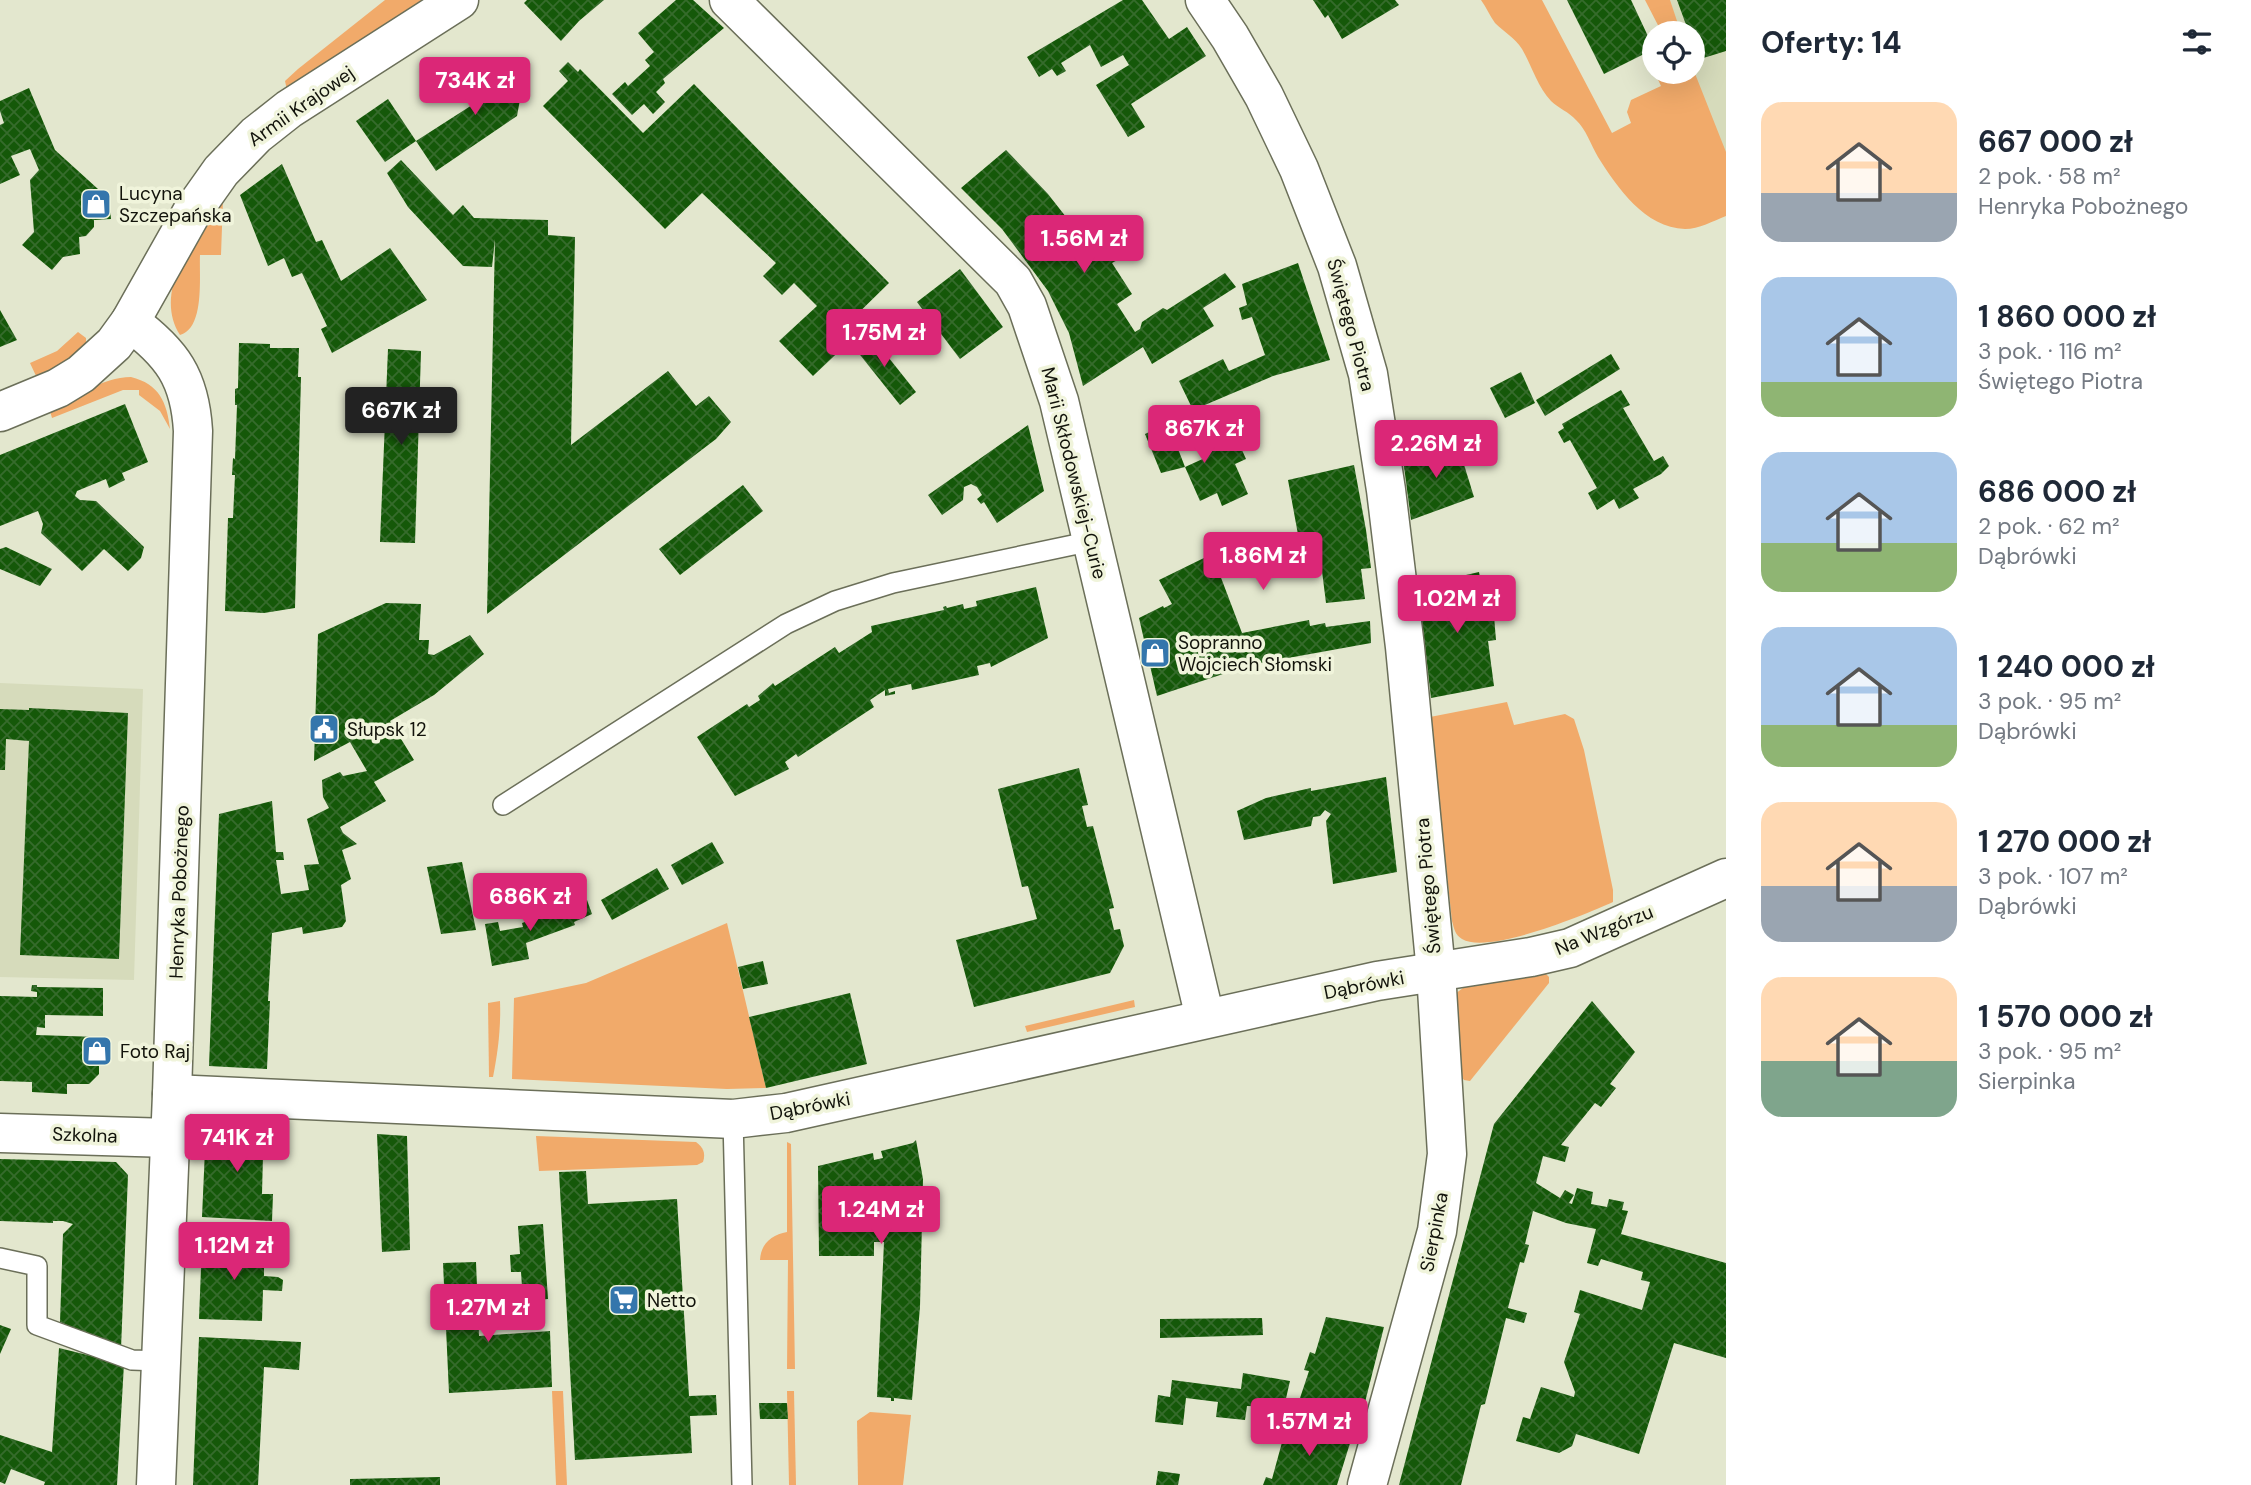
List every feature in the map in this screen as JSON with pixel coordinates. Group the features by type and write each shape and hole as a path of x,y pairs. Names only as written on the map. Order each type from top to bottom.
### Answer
{"street":[{"name":"Armii Krajowej","path":"0,412 58,388 81,374 114,344 130,322 192,212 236,154 256,135 289,109 459,0"},
{"name":"Marii Skłodowskiej-Curie","path":"729,0 1013,282 1027,306 1059,401 1205,1018"},
{"name":"Świętego Piotra","path":"1205,0 1264,96 1299,169 1337,266 1368,374 1386,490 1405,647 1436,972"},
{"name":"Henryka Pobożnego","path":"130,322 145,333 170,359 185,384 193,421 172,1094 156,1485"},
{"name":"Na Wzgórzu","path":"1436,972 1570,948 1726,878"},
{"name":"Dąbrówki","path":"172,1094 733,1119 786,1113 1205,1018 1377,981 1436,972"},
{"name":"Sierpinka","path":"1367,1485 1437,1230 1447,1154 1436,972"},
{"name":"Szkolna","path":"0,1133 170,1138"}],"lane":[{"path":"503,805 786,624 835,601 893,583 1092,541"},
{"path":"733,1119 742,1485"},
{"path":"0,1258 37,1266 37,1325 132,1360 160,1361"}],"shaded area":[{"path":"385,0 427,0 287,90 285,81 298,69"},
{"path":"1481,0 1542,0 1612,133 1631,123 1627,112 1631,100 1661,86 1660,84 1699,84 1726,152 1726,216 1685,229 1657,222 1645,214 1623,193 1598,157 1580,124 1546,95 1522,49 1495,23"},
{"path":"1645,0 1670,0 1677,21 1656,21"},
{"path":"1658,0 1726,0 1726,185 1696,84 1705,84 1705,21 1666,21"},
{"path":"223,199 221,255 200,255 197,312 194,322 180,335 171,311 173,285"},
{"path":"78,332 86,338 86,347 67,362 37,378 30,363 57,351"},
{"path":"131,377 148,384 160,395 167,410 170,429 160,411 139,395 139,390 123,390 52,418 50,411 89,389 110,380"},
{"path":"0,683 143,689 134,980 0,977"},
{"path":"1507,702 1514,725 1565,714 1574,719 1584,750 1613,890 1613,902 1538,931 1493,942 1475,942 1462,939 1455,931 1452,921 1430,717"},
{"path":"727,923 766,1088 727,1089 512,1079 514,998 586,983"},
{"path":"1545,973 1549,977 1549,983 1470,1081 1464,1080 1461,1076 1455,994 1467,985"},
{"path":"1134,1000 1135,1007 1027,1032 1025,1026"},
{"path":"500,1001 496,1058 493,1077 489,1077 488,1003"},
{"path":"536,1136 696,1142 703,1150 704,1159 697,1165 539,1171"},
{"path":"787,1142 791,1144 795,1369 787,1369 788,1260 760,1260 768,1241 787,1232"},
{"path":"552,1391 563,1391 567,1485 556,1485"},
{"path":"787,1391 794,1391 796,1485 789,1485"},
{"path":"870,1412 911,1415 903,1485 858,1485 857,1421"}],"building":[{"path":"527,0 604,0 561,41 524,3"},
{"path":"676,0 693,0 724,28 663,79 665,83 656,92 665,102 653,114 644,104 632,115 612,94 625,82 628,86 650,66 645,60 654,52 638,33"},
{"path":"1123,0 1142,0 1169,39 1187,27 1206,56 1131,104 1145,127 1128,137 1096,85 1129,65 1123,55 1101,67 1090,45 1061,63 1066,71 1057,76 1052,69 1039,77 1027,57"},
{"path":"1313,0 1395,0 1399,5 1342,39 1328,15 1325,18"},
{"path":"1567,0 1631,0 1642,23 1642,55 1604,74"},
{"path":"1677,0 1726,0 1726,51 1705,58 1705,21 1685,21"},
{"path":"498,58 521,94 517,116 436,171 416,141 483,98 469,76"},
{"path":"568,62 578,72 580,69 643,133 694,84 889,283 841,330 850,341 813,376 779,341 817,306 794,283 782,295 763,276 776,263 702,193 665,229 543,106 568,81 559,71"},
{"path":"29,88 55,150 109,199 111,219 94,220 94,227 86,236 79,237 80,254 63,257 52,270 22,245 34,232 30,180 39,170 30,149 11,156 20,175 0,184 0,125 4,123 0,101"},
{"path":"388,99 416,141 385,162 356,121"},
{"path":"1006,150 1048,194 1095,254 1113,239 1125,256 1112,263 1132,294 1117,304 1135,332 1140,329 1142,322 1163,308 1167,310 1225,273 1236,287 1203,308 1214,326 1152,364 1143,347 1083,386 1069,333 1048,291 1002,229 961,188"},
{"path":"401,160 453,215 463,205 474,218 548,220 548,235 575,237 571,445 668,371 696,406 709,396 731,422 716,439 487,614 495,239 492,267 463,266 408,207 387,173"},
{"path":"282,164 316,242 322,240 341,281 390,248 427,300 332,353 321,329 327,326 302,273 292,277 284,258 268,266 240,195"},
{"path":"1298,263 1330,360 1273,376 1193,410 1179,381 1223,359 1229,371 1265,355 1252,317 1242,320 1239,308 1247,305 1242,284"},
{"path":"960,269 1003,327 960,359 917,302"},
{"path":"0,310 17,340 0,347"},
{"path":"869,333 916,392 900,405 853,346"},
{"path":"239,343 270,344 270,348 299,348 298,377 301,377 295,608 264,613 225,611 228,518 233,518 235,475 232,475 233,458 235,459 235,389 238,388"},
{"path":"388,349 421,351 415,543 380,542"},
{"path":"1611,354 1620,369 1545,416 1536,400"},
{"path":"1521,372 1535,403 1505,418 1490,388"},
{"path":"1621,390 1630,405 1623,408 1654,461 1663,456 1669,466 1661,474 1633,489 1639,498 1619,509 1614,499 1597,510 1588,493 1597,488 1570,440 1564,443 1558,432 1564,428 1562,424"},
{"path":"125,404 148,462 122,473 125,480 109,488 106,479 77,491 75,496 80,500 96,501 144,547 141,558 128,571 104,549 82,571 41,533 43,524 38,511 0,526 0,455"},
{"path":"1168,423 1185,467 1161,473 1145,434"},
{"path":"1028,425 1044,491 997,523 984,502 981,504 977,499 982,495 977,487 971,484 964,487 963,500 942,515 928,495"},
{"path":"1233,430 1246,459 1235,464 1248,494 1222,506 1217,493 1200,501 1185,467 1207,457 1204,450 1219,443 1216,437"},
{"path":"1457,442 1474,497 1411,520 1403,459"},
{"path":"1354,465 1371,568 1361,569 1365,599 1326,603 1320,555 1286,566 1287,573 1275,577 1262,556 1299,540 1288,480"},
{"path":"743,485 763,511 680,575 659,549"},
{"path":"1255,533 1262,556 1220,575 1242,633 1309,620 1310,626 1325,623 1326,627 1370,621 1371,643 1250,665 1157,696 1139,618 1172,604 1159,580 1208,556 1204,548 1220,540 1224,548"},
{"path":"6,547 52,569 40,586 0,569 0,549"},
{"path":"1479,572 1481,583 1489,582 1489,590 1482,592 1485,617 1494,616 1496,640 1488,641 1494,686 1431,698 1418,586"},
{"path":"1036,587 1048,638 991,667 990,663 977,666 979,675 912,690 911,684 888,689 889,693 895,691 895,694 885,696 885,690 870,700 874,707 798,757 796,754 785,762 789,769 735,796 697,737 747,704 749,707 760,700 758,696 773,683 775,686 835,647 839,653 872,632 871,626 944,610 943,607 946,606 947,608 963,604 964,609 977,606 976,601"},
{"path":"386,603 421,604 419,640 429,640 428,654 434,655 470,635 484,654 434,695 390,721 414,760 374,782 386,801 340,827 343,833 357,844 342,850 351,879 341,885 346,921 342,927 303,934 302,927 272,933 267,1069 209,1066 219,814 272,801 276,852 283,852 284,860 276,860 281,894 309,890 304,865 319,864 307,819 329,808 323,797 322,780 340,772 343,776 367,771 350,742 314,761 318,634"},
{"path":"0,709 128,713 119,959 20,955 29,741 6,739 5,770 0,770"},
{"path":"1079,768 1088,805 1082,806 1087,827 1093,826 1114,908 1109,909 1114,930 1120,929 1124,946 1110,973 974,1007 956,940 1037,919 1028,886 1022,887 998,789"},
{"path":"1386,777 1397,872 1333,884 1326,821 1331,814 1325,810 1320,816 1313,817 1311,826 1244,840 1237,811 1266,798"},
{"path":"712,842 724,863 682,885 671,865"},
{"path":"462,862 476,930 441,934 427,867"},
{"path":"657,868 669,889 612,920 601,900"},
{"path":"587,900 592,914 574,922 575,925 526,943 529,959 492,966 485,924 498,922 500,931 523,927 522,923"},
{"path":"763,961 768,984 743,989 738,967"},
{"path":"32,985 103,988 103,1016 45,1015 45,1028 37,1027 36,1035 99,1037 102,1056 99,1056 99,1074 89,1084 67,1084 67,1094 32,1092 32,1082 0,1081 0,996 37,997 37,992 31,991"},
{"path":"850,993 867,1064 766,1088 749,1017"},
{"path":"1592,1001 1635,1052 1610,1084 1616,1088 1601,1107 1595,1103 1561,1145 1569,1147 1565,1162 1543,1156 1536,1183 1560,1198 1565,1190 1574,1195 1569,1203 1572,1204 1577,1188 1593,1192 1591,1204 1607,1207 1609,1199 1624,1202 1622,1210 1628,1211 1621,1234 1726,1263 1726,1358 1674,1343 1639,1454 1576,1434 1572,1446 1559,1453 1516,1441 1523,1417 1530,1419 1541,1387 1574,1397 1575,1392 1564,1362 1580,1314 1574,1312 1580,1290 1642,1310 1650,1282 1641,1280 1643,1272 1601,1259 1598,1266 1587,1263 1596,1229 1566,1223 1533,1211 1525,1244 1529,1245 1524,1263 1520,1262 1508,1308 1527,1313 1524,1323 1506,1318 1461,1485 1399,1485 1494,1124"},
{"path":"206,1127 275,1129 274,1156 263,1155 262,1194 273,1194 272,1221 202,1217"},
{"path":"377,1134 407,1136 410,1250 382,1252"},
{"path":"916,1140 923,1179 920,1307 912,1400 894,1398 894,1401 891,1401 891,1398 877,1397 884,1242 874,1242 874,1256 819,1256 818,1166 873,1153 874,1160 883,1158 881,1151"},
{"path":"0,1159 116,1162 128,1175 121,1349 60,1322 63,1234 73,1224 63,1221 0,1221"},
{"name":"Netto","path":"586,1171 588,1204 677,1199 689,1396 716,1395 717,1415 690,1416 692,1453 575,1460 559,1172"},
{"path":"543,1224 548,1299 523,1301 521,1272 511,1272 510,1255 520,1254 518,1226"},
{"path":"202,1243 264,1245 264,1276 283,1280 282,1291 263,1290 262,1321 199,1319"},
{"path":"476,1262 479,1336 550,1331 552,1387 449,1393 443,1263"},
{"path":"1326,1317 1384,1327 1359,1426 1297,1407 1309,1371 1304,1370 1310,1352 1315,1354"},
{"path":"1262,1318 1263,1335 1160,1338 1160,1319"},
{"path":"0,1325 11,1329 0,1354"},
{"path":"199,1337 301,1342 299,1370 264,1367 258,1485 193,1485"},
{"path":"59,1348 124,1364 117,1485 44,1485 45,1482 11,1469 5,1484 0,1482 0,1435 52,1452"},
{"path":"1243,1373 1290,1381 1284,1407 1247,1406 1245,1420 1216,1417 1218,1402 1186,1398 1183,1425 1155,1422 1158,1395 1170,1397 1172,1380 1241,1389"},
{"path":"759,1403 787,1403 788,1419 760,1419"},
{"path":"1287,1424 1351,1440 1337,1485 1263,1485 1266,1477 1272,1479"},
{"path":"1158,1471 1180,1474 1178,1485 1156,1485"},
{"path":"440,1477 440,1485 350,1485 350,1479"}],"place":[{"name":"Lucyna Szczepańska","path":"96,204"},
{"name":"Sopranno Wojciech Słomski","path":"1155,653"},
{"name":"Słupsk 12","path":"324,729"},
{"name":"Foto Raj","path":"97,1051"},
{"name":"Netto","path":"624,1300"}]}
